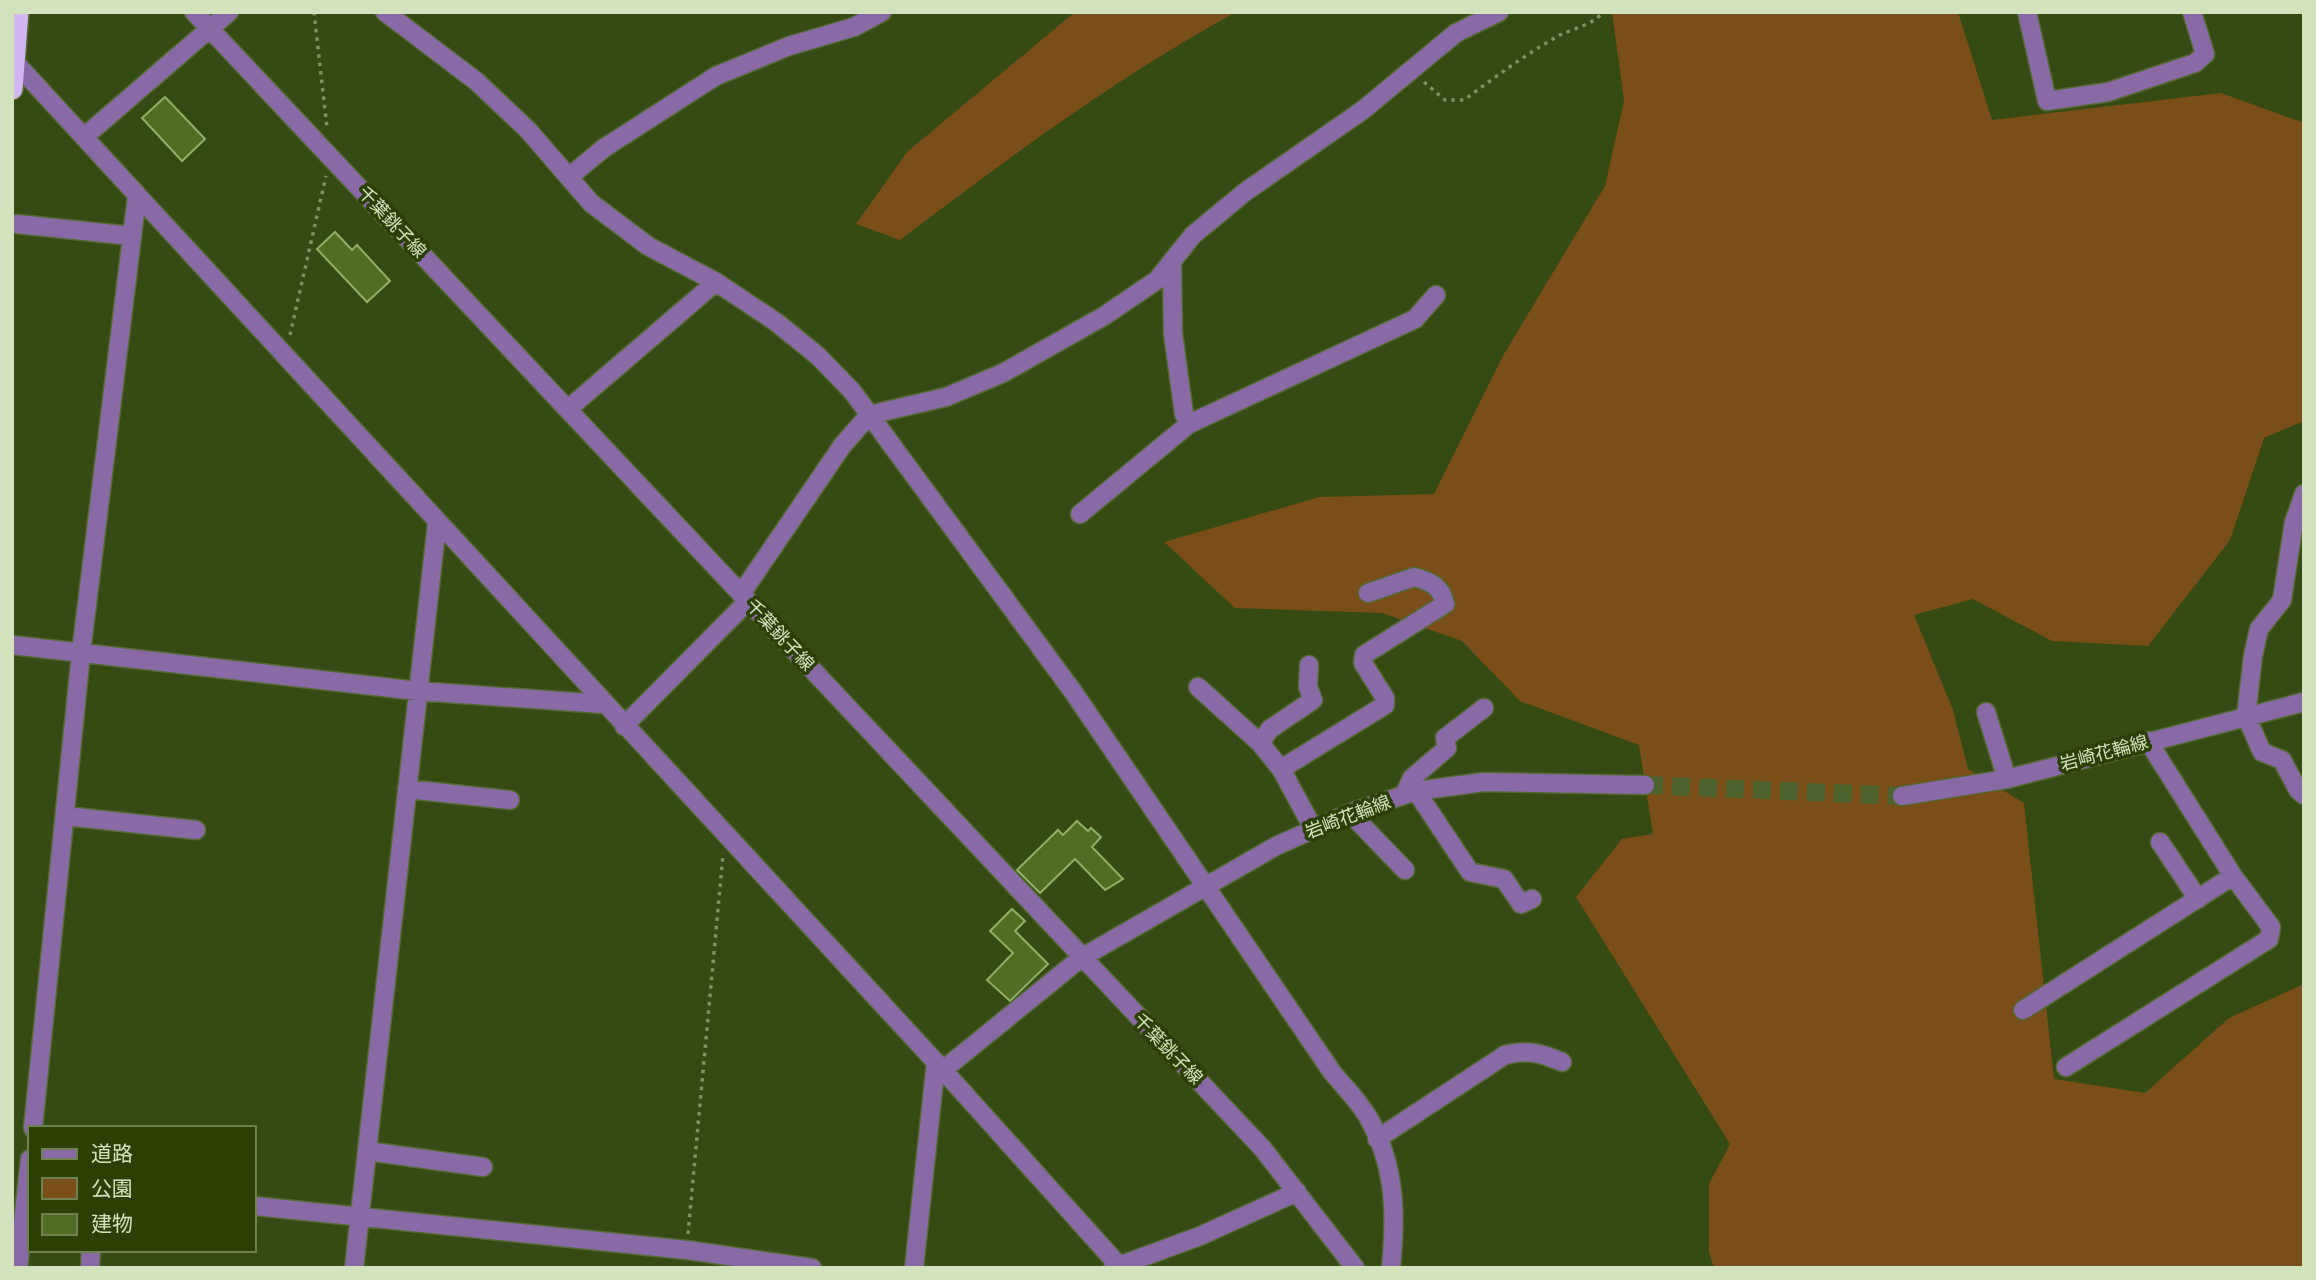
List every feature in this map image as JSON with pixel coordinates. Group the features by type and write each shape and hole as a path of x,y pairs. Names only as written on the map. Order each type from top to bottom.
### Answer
{"highway":[{"path":"12,89 18,12"}],"street":[{"name":"千葉銚子線","path":"194,12 1263,1149 1355,1268"},
{"path":"84,137 229,12"},
{"path":"385,12 476,81 528,130 591,203 648,246 716,282 776,322 818,356 852,391 1074,694 1332,1072 1369,1119 1391,1171 1396,1221 1391,1268"},
{"path":"569,177 604,148 716,76 789,46 854,27 883,12"},
{"path":"624,726 745,598 842,446 869,415 946,397 1003,373 1104,316 1157,280 1193,235 1245,192 1363,110 1456,33 1499,12"},
{"path":"2028,12 2047,101 2108,92 2195,63 2205,54 2192,12"},
{"path":"14,61 603,704 940,1066 1118,1267 1200,1236 1297,1192"},
{"path":"33,1126 81,653 137,196"},
{"path":"17,224 132,236"},
{"path":"1172,262 1173,334 1184,414 1189,424"},
{"path":"568,409 716,282"},
{"path":"1080,514 1189,424 1415,320 1436,295"},
{"path":"2304,494 2294,522 2282,600 2259,629 2246,716 2262,752 2282,760 2304,795"},
{"path":"354,1268 437,523"},
{"path":"1281,769 1385,705 1385,698 1363,663 1364,655 1445,604 1443,593 1436,586 1414,577 1368,593"},
{"path":"2284,588 2304,589"},
{"path":"12,645 418,691 603,704"},
{"path":"1261,743 1270,729 1314,700 1308,687 1309,665"},
{"path":"1198,687 1261,743 1281,769 1313,828"},
{"name":"岩崎花輪線","path":"1902,796 2007,779 2304,702"},
{"path":"1484,708 1445,738 1447,748 1412,778 1410,793 1470,872 1504,879 1521,904 1532,899"},
{"path":"1986,712 2007,779"},
{"path":"2066,1067 2269,939 2271,927 2233,876 2148,741"},
{"name":"岩崎花輪線","path":"940,1066 1081,958 1313,828 1349,813 1410,793 1484,782 1645,785"},
{"path":"407,789 510,800"},
{"path":"1349,813 1405,870"},
{"path":"65,816 196,830"},
{"path":"2160,842 2198,899"},
{"path":"2024,1010 2233,876"},
{"path":"1377,1139 1505,1055 1537,1051 1562,1062"},
{"path":"914,1268 940,1066"},
{"path":"367,1151 483,1167"},
{"path":"18,1268 23,1180"},
{"path":"256,1206 687,1250 812,1268"}],"path":[{"path":"314,12 328,138 322,147"},
{"path":"1412,71 1445,100 1464,100 1504,69 1561,34 1598,19 1603,12"},
{"path":"285,358 326,176 337,162"},
{"path":"687,1250 725,836"}],"green space":[{"path":"1075,12 1236,12 1105,92 1022,149 900,240 856,224 907,152"},
{"path":"1612,12 1958,12 1992,120 2221,93 2304,123 2304,421 2264,438 2230,540 2148,646 2052,641 1973,599 1914,615 1953,710 1968,769 2024,803 2054,1079 2145,1093 2229,1018 2304,984 2304,1268 1714,1268 1709,1252 1709,1184 1730,1144 1576,897 1622,839 1653,834 1639,745 1520,701 1462,641 1382,613 1235,608 1164,542 1320,497 1434,494 1504,354 1605,186 1624,101"}],"building":[{"path":"165,97 205,139 182,161 142,118"},
{"path":"335,232 352,250 357,245 390,281 367,302 317,249"},
{"path":"1077,821 1088,831 1091,828 1101,837 1092,847 1123,879 1105,890 1075,859 1040,893 1017,870 1058,830 1063,835"},
{"path":"1012,909 1025,921 1015,931 1048,964 1010,1001 987,980 1013,953 990,931"}],"tunnel":[{"path":"1645,785 1902,796"}]}
